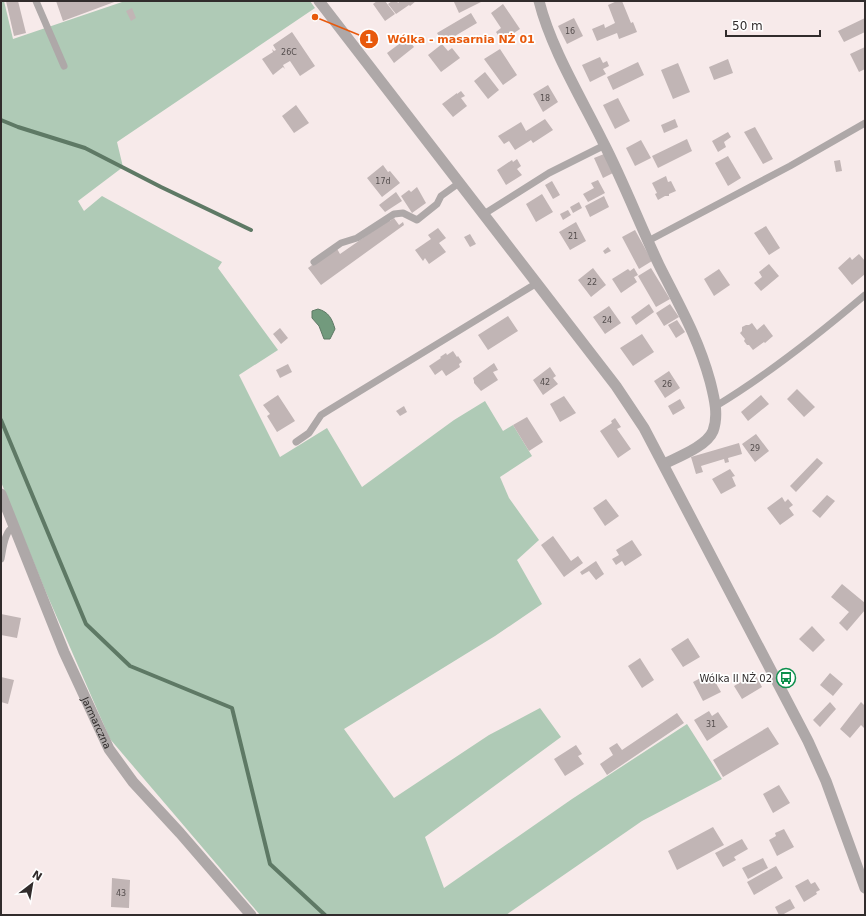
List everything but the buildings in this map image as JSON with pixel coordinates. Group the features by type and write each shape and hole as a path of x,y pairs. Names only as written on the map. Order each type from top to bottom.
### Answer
{"street":[{"path":"320,1 537,283 623,397 644,428 808,741 826,782 865,888"},
{"path":"539,1 558,53 605,145 648,241 697,341 707,371 716,406 713,431 704,443 664,464"},
{"name":"Jarmarczna","path":"1,494 64,652 109,749 133,782 251,915"}],"lane":[{"path":"36,1 64,66"},
{"path":"648,241 790,166 865,124"},
{"path":"484,214 549,173 605,145"},
{"path":"314,262 341,243 357,238 394,214 403,213 417,220 437,204 441,196 459,182"},
{"path":"296,442 309,433 321,415 537,283"},
{"path":"716,406 763,376 835,321 865,295"},
{"path":"1,559 8,532 14,527"}],"shaded area":[{"path":"1,1 4,1 13,39 125,1 310,1 315,8 117,142 123,167 78,201 84,211 102,196 222,262 218,268 278,350 239,375 280,457 327,428 362,487 454,420 485,401 503,431 513,425 532,456 500,477 509,498 539,540 517,560 542,604 495,636 344,729 394,798 489,735 540,708 561,737 425,837 444,888 572,799 687,724 722,779 642,821 506,915 260,915 110,739 45,590 1,482"},
{"path":"318,309 330,316 333,322 335,329 330,339 324,339 319,326 312,318 312,311"}],"waterway":[{"path":"1,120 18,127 85,148 161,187 251,230"},
{"path":"1,420 86,624 130,666 232,708 270,864 325,915"}],"place":[{"name":"Wólka - masarnia NŻ 01","path":"315,17"},
{"name":"Wólka II NŻ 02","path":"786,678"}]}
